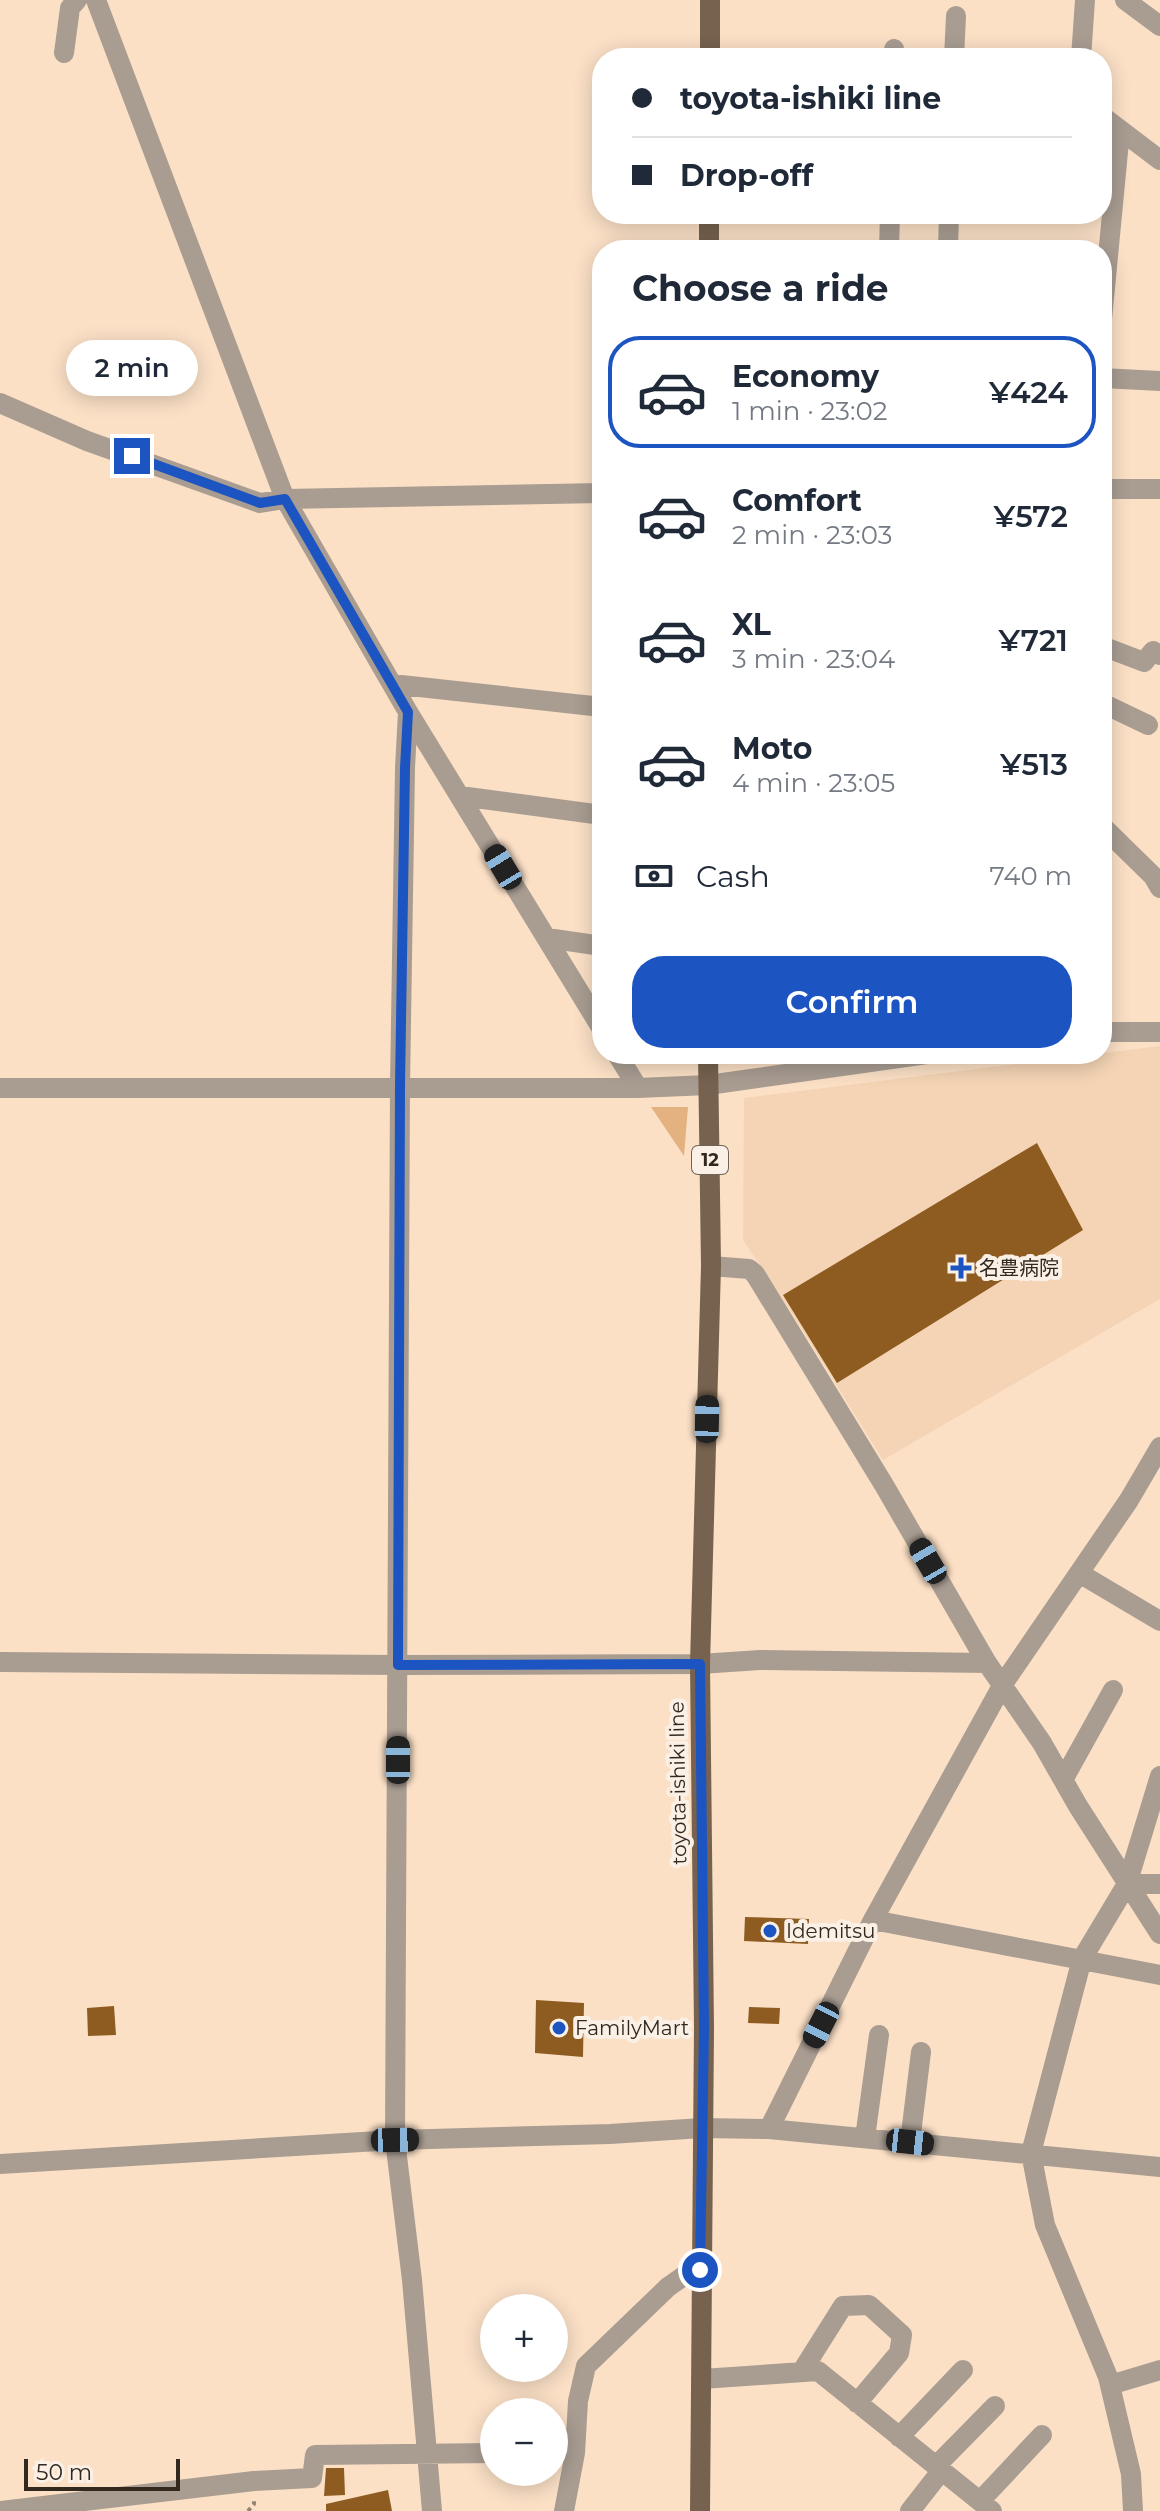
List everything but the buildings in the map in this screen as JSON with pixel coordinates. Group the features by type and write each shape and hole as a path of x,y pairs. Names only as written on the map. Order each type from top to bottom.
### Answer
{"main road":[{"path":"710,0 710,48"},
{"name":"toyota-ishiki line","path":"700,2511 704,2028 700,1664 711,1266 708,1064"}],"street":[{"path":"64,53 70,8 77,0"},
{"path":"96,0 285,499 408,712 592,1012"},
{"path":"1082,48 1085,0"},
{"path":"1125,0 1160,26"},
{"path":"954,48 956,16"},
{"path":"1112,124 1160,160"},
{"path":"1112,215 1120,131"},
{"path":"1112,379 1160,381"},
{"path":"0,403 87,441 260,503 285,499 592,493"},
{"path":"1112,489 1160,489"},
{"path":"1112,650 1144,662 1153,651 1160,655"},
{"path":"392,684 592,706"},
{"path":"1112,708 1148,725"},
{"path":"408,712 400,1086 395,2140 412,2280 432,2511"},
{"path":"460,796 592,814"},
{"path":"1112,836 1153,876 1160,888"},
{"path":"547,938 592,945"},
{"path":"1112,1032 1160,1032"},
{"path":"623,1064 638,1088"},
{"path":"0,1088 638,1088 708,1085 856,1064"},
{"path":"711,1266 749,1269 755,1274 884,1485 987,1663 1160,1934"},
{"path":"769,2129 873,1920 1003,1684 1129,1500 1160,1447"},
{"path":"1079,1573 1160,1621"},
{"path":"0,1662 398,1665 700,1664 760,1660 987,1663"},
{"path":"1063,1780 1113,1690"},
{"path":"1133,2511 1131,2474 1110,2385 1045,2225 1031,2153 1082,1959 1127,1884 1160,1776"},
{"path":"1127,1884 1160,1884"},
{"path":"873,1920 1160,1975"},
{"path":"865,2138 879,2035"},
{"path":"910,2142 921,2052"},
{"path":"0,2164 395,2140 610,2134 702,2128 769,2129 1160,2167"},
{"path":"568,2438 586,2366 668,2287 701,2264"},
{"path":"802,2371 843,2306 869,2305 902,2335 899,2353 857,2403"},
{"path":"899,2437 963,2370"},
{"path":"1110,2385 1160,2370"},
{"path":"702,2379 818,2371 986,2506 1042,2435"},
{"path":"910,2511 940,2468 995,2406"},
{"path":"0,2511 254,2481 312,2478 315,2455 480,2453"},
{"path":"564,2486 564,2511"}],"shaded area":[{"name":"名豊病院","path":"1160,1046 1160,1299 883,1460 743,1240 744,1098 1016,1064 1112,1064 1112,1052"},
{"path":"651,1107 688,1107 684,1156"}],"place":[{"name":"名豊病院","path":"961,1268"},
{"name":"Idemitsu","path":"770,1931"},
{"name":"FamilyMart","path":"559,2028"}],"route":[{"path":"132,456 260,503 285,499 408,712 400,1086 398,1665 700,1664 704,2028 700,2270"}]}
